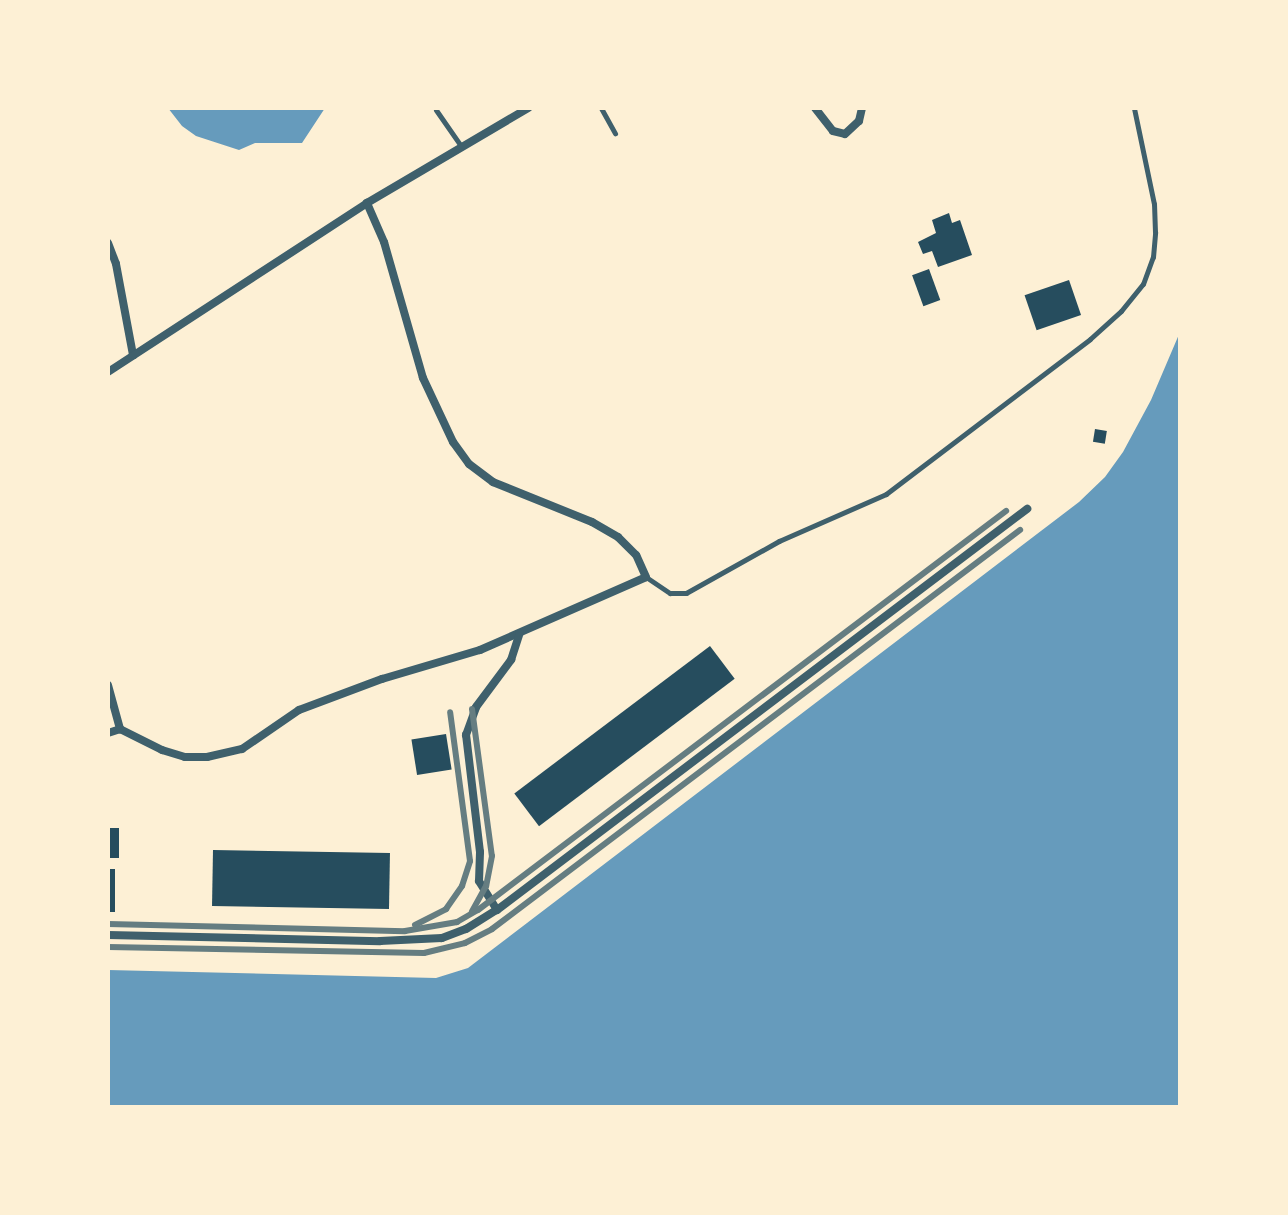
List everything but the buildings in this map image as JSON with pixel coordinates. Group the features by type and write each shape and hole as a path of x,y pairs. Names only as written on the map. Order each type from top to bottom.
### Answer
{"street":[{"path":"108,372 367,203 528,108"},
{"path":"815,108 833,131 845,134 859,121 862,108"},
{"path":"108,733 120,729 185,757 207,757 242,749 299,710 520,633 646,577 636,555 618,537 592,522 493,482 469,464 453,442 423,378 384,242 367,203"},
{"path":"108,243 116,264 133,355"},
{"path":"108,935 380,941 433,939 466,929 497,910 1027,509"},
{"path":"497,910 479,881 480,852 466,735 476,707 511,660 520,633"},
{"path":"108,685 120,729"}],"lane":[{"path":"601,108 615,133"},
{"path":"646,577 670,593 686,593 779,541 886,494 1090,339 1121,311 1143,284 1153,257 1155,232 1152,190 1134,108"},
{"path":"436,110 462,147"}],"water":[{"path":"168,108 325,108 302,143 255,143 239,150 196,136 182,126"},
{"path":"1180,332 1180,1107 108,1107 108,970 436,978 468,968 1079,502 1105,477 1123,452 1151,400"}],"railway":[{"path":"108,924 405,931 457,922 478,910 1006,511"},
{"path":"108,947 424,953 465,943 492,929 1020,530"},
{"path":"472,709 492,856 486,886 472,911"},
{"path":"415,925 446,909 462,886 470,861 450,712"}]}
